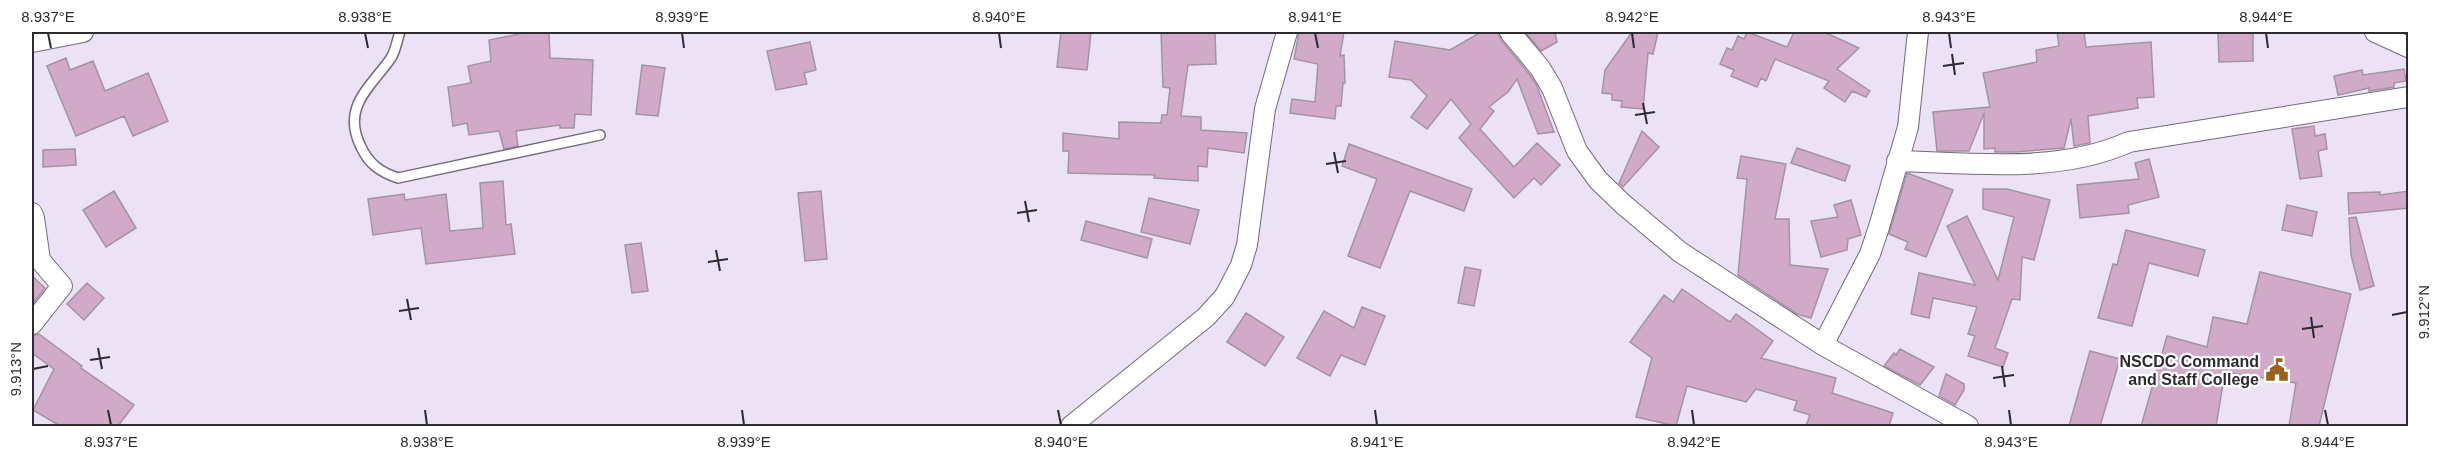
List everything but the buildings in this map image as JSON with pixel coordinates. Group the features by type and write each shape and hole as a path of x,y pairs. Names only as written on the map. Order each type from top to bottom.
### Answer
{"street":[{"path":"32,42 83,32"},
{"path":"1071,426 1206,317 1225,296 1241,265 1247,245 1265,110 1287,32"},
{"path":"1510,32 1540,68 1552,88 1577,151 1598,180 1615,197 1680,252 1823,345 1968,426"},
{"path":"1823,345 1870,254 1908,127 1918,32"},
{"path":"2375,32 2409,47"},
{"path":"1897,161 2034,164 2074,160 2106,152 2129,142 2409,97"},
{"path":"32,213 40,260 62,286 32,324"}],"lane":[{"path":"400,32 393,55 367,87 353,115 357,139 366,158 381,173 398,178 600,135"}],"place":[{"name":"NSCDC Command and Staff College","path":"2277,370"}]}
